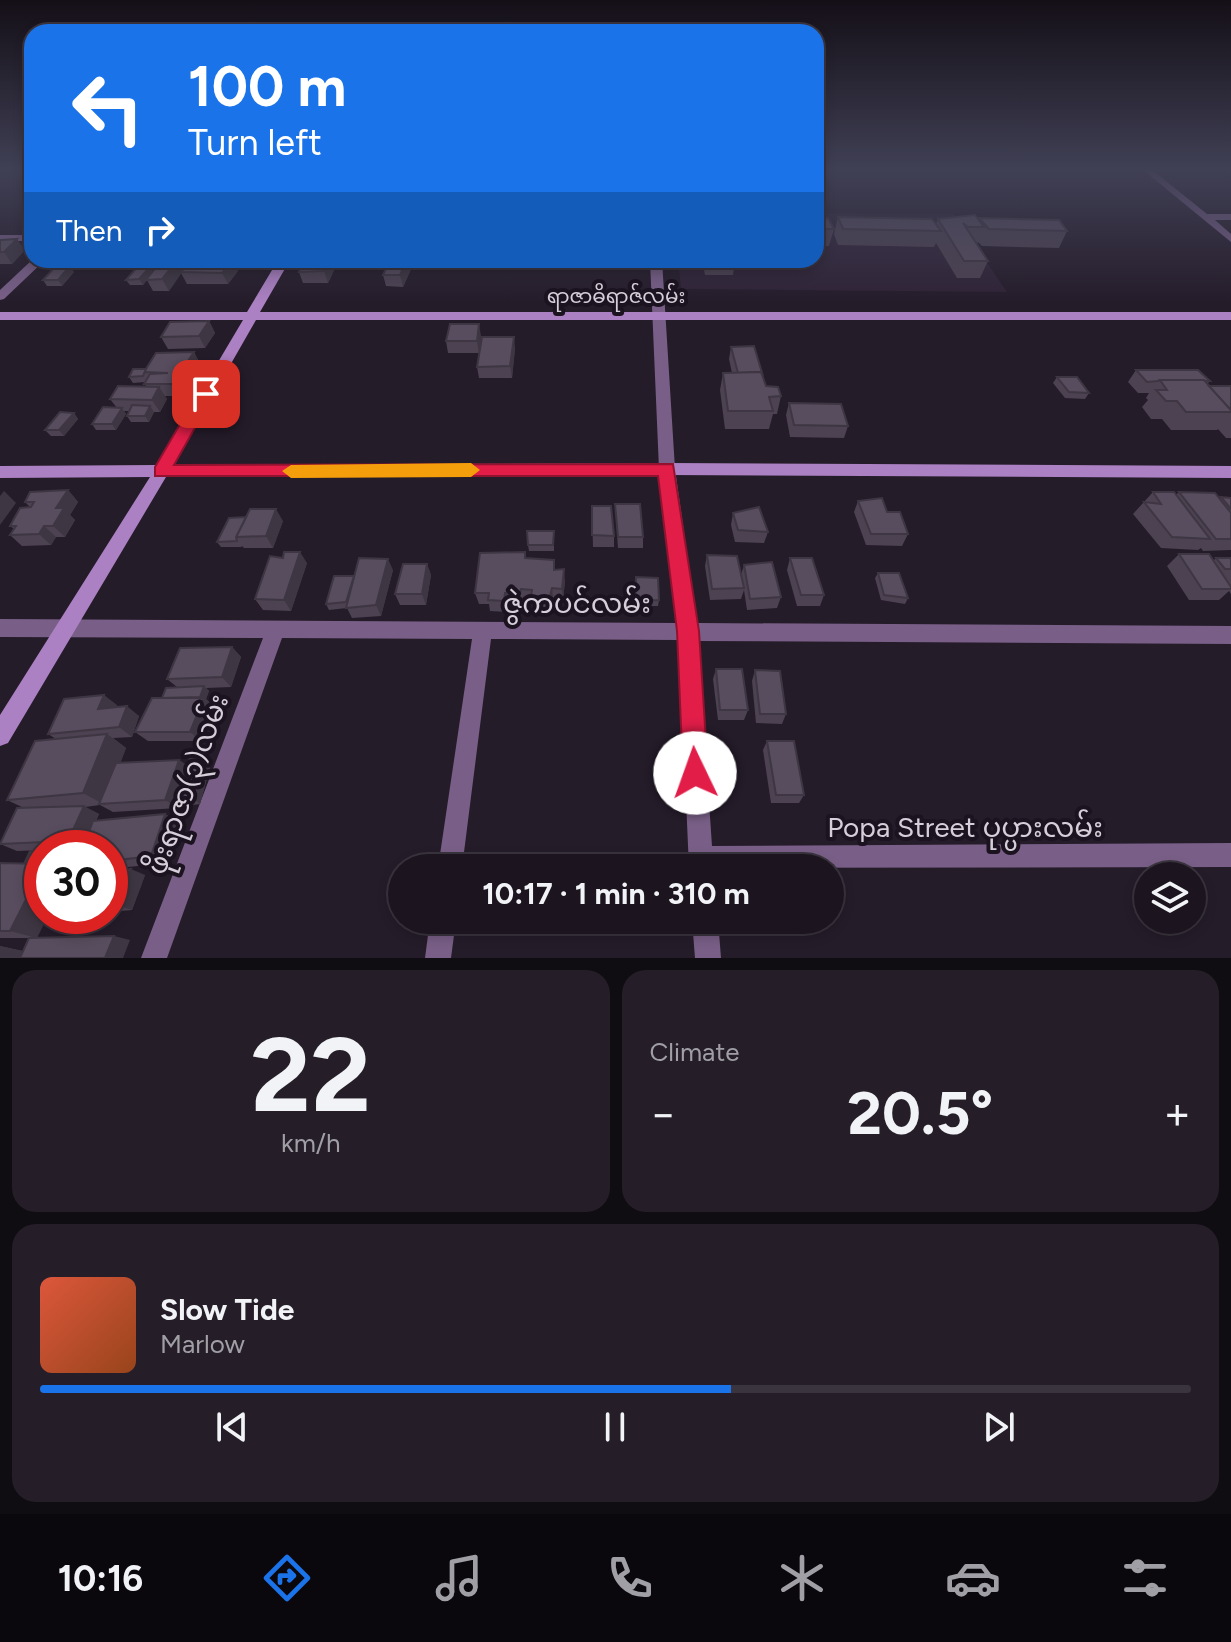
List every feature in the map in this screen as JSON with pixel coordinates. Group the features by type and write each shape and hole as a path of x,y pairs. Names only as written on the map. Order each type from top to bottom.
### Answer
{"street":[{"path":"1200,214 1231,239"},
{"path":"1204,217 1231,217"},
{"path":"0,238 24,238"},
{"path":"0,296 30,268"},
{"path":"0,735 161,472 279,268"},
{"path":"657,268 667,469 688,631 700,854"},
{"name":"ရာဇာဓိရာဇ်လမ်း","path":"0,316 1231,316"},
{"path":"0,472 667,469 1231,472"},
{"name":"ဇွဲကပင်လမ်း","path":"0,628 1231,635"},
{"path":"452,854 483,630"},
{"name":"ဖိုးရာဇာ(၃)လမ်း","path":"154,958 275,631"},
{"name":"Popa Street ပုပ္ပားလမ်း","path":"844,861 1231,855"},
{"path":"438,958 441,934"},
{"path":"706,934 708,958"}],"shaded area":[{"path":"824,214 954,214 1007,292 681,289 679,268 824,268"}],"building":[{"path":"975,215 984,227 968,227 963,223 988,261 964,261 938,219"},
{"path":"838,217 932,219 941,231 843,229"},
{"path":"824,218 828,218 834,229 824,229"},
{"path":"979,218 1059,220 1067,231 989,229"},
{"path":"17,239 4,252 0,252 0,240"},
{"path":"54,268 68,268 58,280 43,280"},
{"path":"136,268 149,268 139,279 126,280"},
{"path":"156,268 171,268 162,279 146,280"},
{"path":"184,268 226,268 222,273 181,272"},
{"path":"301,268 325,268 324,271 299,272"},
{"path":"386,268 403,268 400,275 383,275"},
{"path":"209,321 199,336 161,337 170,322"},
{"path":"450,324 479,324 477,341 446,341"},
{"path":"482,337 514,337 510,366 477,367"},
{"path":"754,346 763,376 761,372 738,373 731,347"},
{"path":"194,352 180,373 187,373 180,384 144,384 150,374 168,373 144,372 156,353"},
{"path":"133,369 146,369 143,376 129,377"},
{"path":"1136,370 1198,370 1210,381 1147,382"},
{"path":"761,372 766,386 778,387 781,396 769,397 773,411 728,411 723,373"},
{"path":"1057,377 1077,377 1089,393 1069,392"},
{"path":"1160,380 1204,380 1231,412 1186,412 1177,401 1166,401 1156,390 1167,390"},
{"path":"118,386 159,387 152,400 110,399"},
{"path":"1209,386 1231,386 1231,410"},
{"path":"789,403 841,404 848,426 794,425"},
{"path":"132,405 150,406 145,416 127,416"},
{"path":"103,407 122,408 112,424 92,424"},
{"path":"60,412 74,413 59,430 45,430"},
{"path":"68,490 56,508 64,508 53,526 44,526 39,534 10,535 16,526 10,526 20,508 31,507 34,502 25,502 30,492"},
{"path":"1153,492 1174,492 1210,539 1172,537 1144,502 1161,504"},
{"path":"1179,492 1215,493 1231,513 1231,539 1216,539"},
{"path":"1221,497 1231,498 1231,509"},
{"path":"882,498 887,512 900,512 908,534 871,534 858,501"},
{"path":"615,504 640,504 643,537 618,537"},
{"path":"592,506 611,506 614,536 592,535"},
{"path":"759,507 768,532 738,530 733,513"},
{"path":"250,509 276,509 266,536 236,537"},
{"path":"246,517 237,541 217,542 229,518"},
{"path":"527,531 554,531 553,545 528,545"},
{"path":"284,552 300,552 284,600 255,599 270,556 283,558"},
{"path":"525,552 525,558 554,560 554,570 564,569 562,589 552,588 550,596 531,596 532,590 521,589 520,594 505,593 504,601 488,600 489,593 475,593 480,553"},
{"path":"1179,554 1209,554 1231,589 1202,589"},
{"path":"707,555 737,556 744,588 712,589"},
{"path":"359,558 388,559 376,605 346,608"},
{"path":"790,558 812,558 824,595 801,595"},
{"path":"1216,558 1231,558 1231,569 1225,569"},
{"path":"772,562 781,597 750,599 744,565"},
{"path":"403,564 427,564 422,594 395,594"},
{"path":"878,573 899,573 908,598 884,595"},
{"path":"334,576 354,576 346,602 326,604"},
{"path":"636,577 658,578 659,600 635,601"},
{"path":"232,647 222,677 167,679 180,648"},
{"path":"716,669 742,669 748,710 720,710"},
{"path":"755,670 780,671 786,714 760,714"},
{"path":"204,686 200,697 162,698 166,688"},
{"path":"104,695 98,709 127,706 119,727 48,734 64,699"},
{"path":"152,698 204,698 190,732 135,732"},
{"path":"107,734 83,793 7,800 35,741"},
{"path":"767,741 794,741 804,795 776,795"},
{"path":"206,756 195,800 178,803 190,758"},
{"path":"179,760 165,800 99,804 116,763"},
{"path":"84,806 73,830 24,830 24,843 0,844 17,808"},
{"path":"165,814 151,856 128,859 128,830 90,830 93,821"},
{"path":"0,863 24,864 24,903 10,931 0,931"},
{"path":"114,936 105,958 20,958 29,938"}],"slow traffic":[{"path":"291,471 471,470"}],"route":[{"path":"206,394 161,472 667,469 688,631 695,773"}]}
